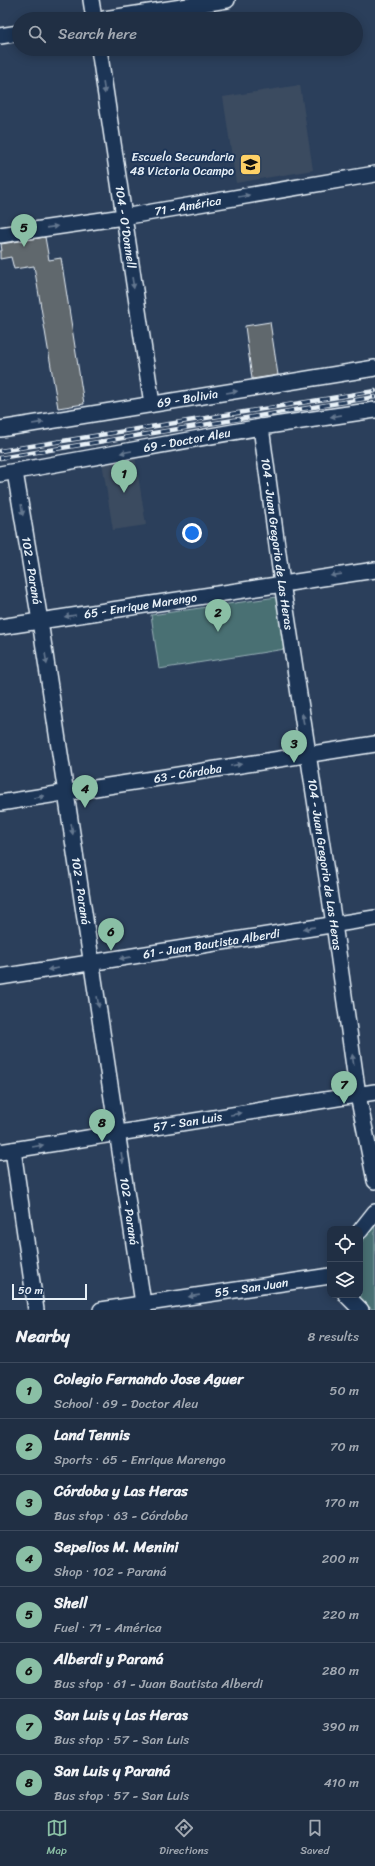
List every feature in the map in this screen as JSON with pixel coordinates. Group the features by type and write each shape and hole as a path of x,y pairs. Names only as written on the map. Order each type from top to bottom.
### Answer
{"street":[{"path":"91,0 93,12"},
{"path":"149,12 227,0"},
{"path":"0,36 12,34"},
{"name":"104 - O'Donnell","path":"100,56 152,404"},
{"name":"71 - América","path":"0,235 123,217 375,174"},
{"name":"69 - Bolivia","path":"0,430 375,368"},
{"name":"69 - Doctor Aleu","path":"0,474 261,427 375,410"},
{"name":"104 - Juan Gregorio de Las Heras","path":"261,427 282,583 334,924 358,1095 375,1181"},
{"name":"102 - Paraná","path":"15,472 40,621 144,1307"},
{"name":"65 - Enrique Marengo","path":"0,627 375,570"},
{"name":"63 - Córdoba","path":"0,803 375,744"},
{"name":"61 - Juan Bautista Alberdi","path":"0,977 375,918"},
{"name":"57 - San Luis","path":"6,1151 375,1092"},
{"path":"6,1151 36,1310"},
{"path":"363,1227 375,1212"},
{"name":"55 - San Juan","path":"101,1310 144,1307 327,1276"}],"shaded area":[{"path":"300,85 313,170 236,183 223,97"},
{"path":"135,456 146,525 113,530 102,462"}],"green space":[{"path":"277,597 285,649 159,669 151,615"},
{"path":"375,1224 375,1310 367,1306 358,1298 363,1298 363,1240"}],"building":[{"path":"45,237 49,260 61,258 84,404 58,408 34,266 14,269 11,257 0,259 0,251 2,251 1,244"},
{"path":"270,322 278,375 252,379 245,326"}],"railway":[{"path":"0,451 375,391"},
{"path":"0,458 375,397"}],"place":[{"name":"Escuela Secundaria 48 Victoria Ocampo","path":"250,164"},
{"name":"Shell","path":"24,247"},
{"name":"Colegio Fernando Jose Aguer","path":"124,493"},
{"name":"Land Tennis","path":"218,632"},
{"name":"Córdoba y Las Heras","path":"294,763"},
{"name":"Sepelios M. Menini","path":"85,808"},
{"name":"Alberdi y Paraná","path":"111,951"},
{"name":"San Luis y Las Heras","path":"344,1104"},
{"name":"San Luis y Paraná","path":"102,1142"}]}
